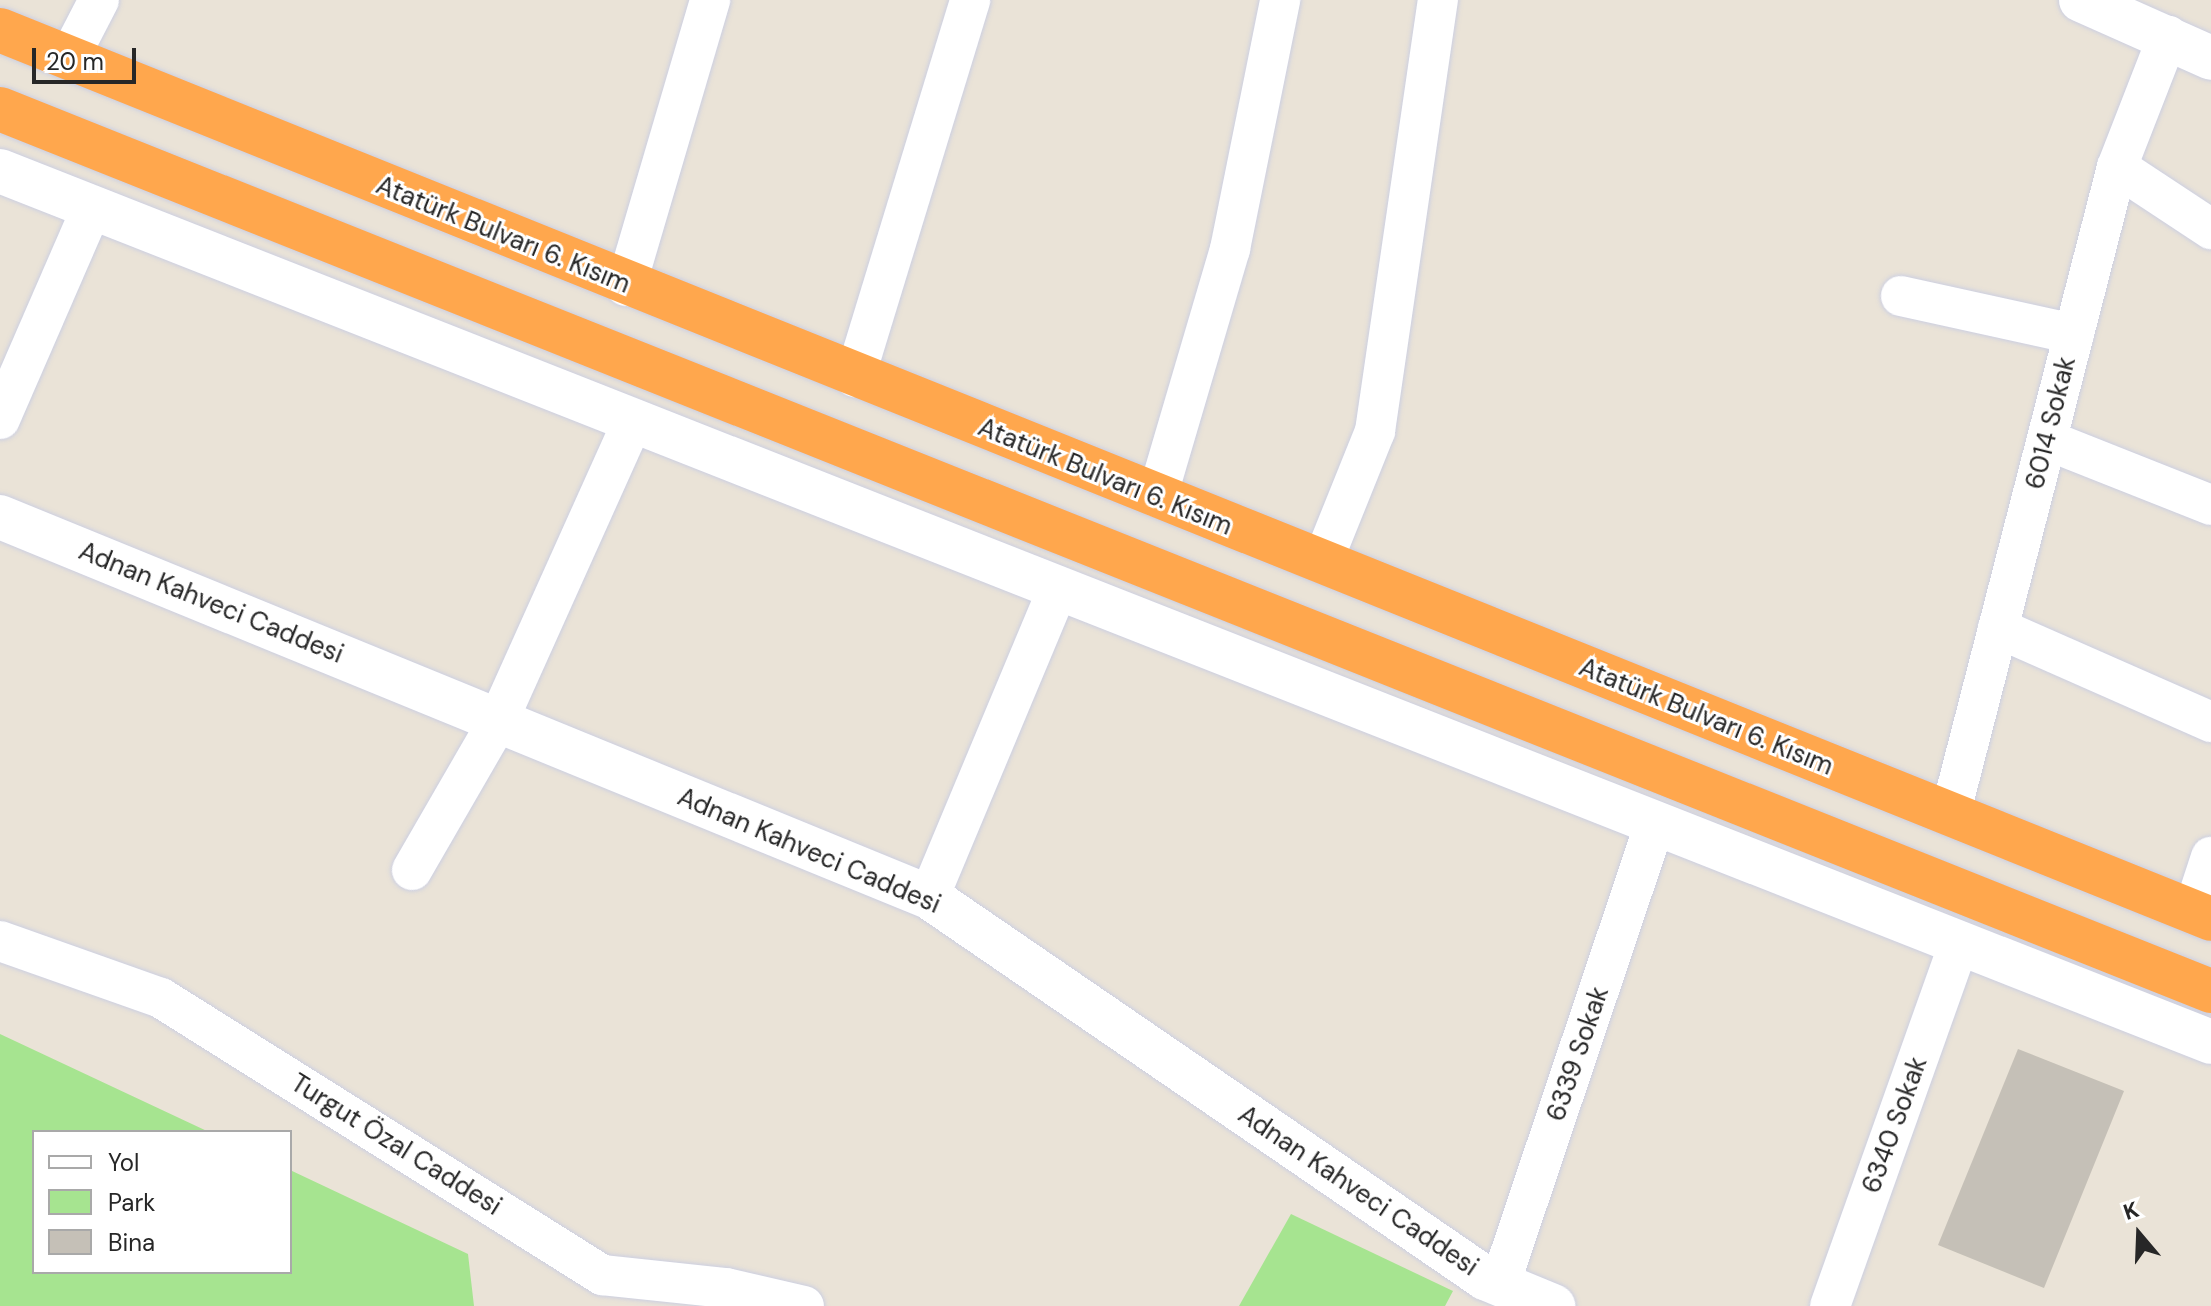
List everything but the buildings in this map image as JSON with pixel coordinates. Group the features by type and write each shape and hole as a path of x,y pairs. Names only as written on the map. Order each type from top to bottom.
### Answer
{"highway":[{"name":"Atatürk Bulvarı 6. Kısım","path":"0,30 626,286 2202,916"},
{"path":"0,109 2211,991"}],"street":[{"path":"69,58 99,0"},
{"path":"626,286 710,0"},
{"path":"855,377 970,0"},
{"path":"1157,497 1230,249 1280,0"},
{"path":"1322,563 1375,431 1438,0"},
{"path":"2081,0 2168,36 2211,58"},
{"name":"6014 Sokak","path":"1950,815 2117,167 2168,36"},
{"path":"2117,167 2211,229"},
{"path":"0,171 2211,1042"},
{"path":"0,419 92,207"},
{"path":"1901,296 2074,334"},
{"path":"412,870 498,721 633,420"},
{"path":"2047,440 2211,505"},
{"name":"Adnan Kahveci Caddesi","path":"0,517 929,897 1500,1284 1553,1306"},
{"path":"929,897 1058,588"},
{"path":"1998,628 2211,722"},
{"name":"6339 Sokak","path":"1500,1284 1655,824"},
{"path":"2202,916 2211,857"},
{"name":"Turgut Özal Caddesi","path":"0,941 161,998 602,1275 726,1288 804,1306"},
{"name":"6340 Sokak","path":"1830,1306 1959,944"}],"green space":[{"path":"0,1034 205,1130 32,1130 32,1274 292,1274 292,1171 468,1254 474,1306 0,1306"},
{"path":"1291,1214 1453,1291 1445,1306 1239,1306"}]}
